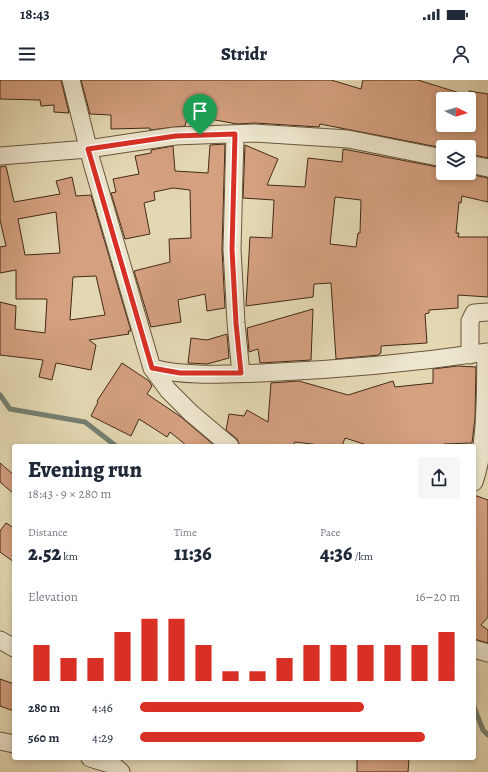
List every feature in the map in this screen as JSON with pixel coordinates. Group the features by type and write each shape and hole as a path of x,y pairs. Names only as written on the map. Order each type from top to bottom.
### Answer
{"street":[{"path":"72,80 88,149 152,368 168,390 191,413 228,444"},
{"path":"0,156 88,149 176,136 254,133 348,139 436,157"},
{"path":"235,134 232,249 236,323 241,373"},
{"path":"476,165 488,168"},
{"path":"476,477 484,431 481,353 470,321 474,313 488,312"},
{"path":"152,368 180,373 318,371 387,365 481,353"},
{"path":"0,640 12,647"},
{"path":"476,650 488,653"},
{"path":"0,741 12,744"},
{"path":"96,760 112,765 121,772"}],"building":[{"path":"0,80 61,80 69,113 54,112 54,105 41,106 40,100 0,99"},
{"path":"81,80 331,80 361,89 363,80 418,80 456,92 436,92 436,132 476,132 476,92 488,94 488,158 476,155 476,140 436,140 436,147 320,124 319,127 255,123 237,124 188,115 185,126 150,130 150,128 111,129 111,115 90,114"},
{"path":"225,144 222,249 225,308 207,311 205,294 178,300 181,322 151,327 134,271 170,262 169,239 191,238 190,190 173,188 154,192 155,200 144,203 150,234 125,239 111,193 116,192 113,179 139,174 135,156 151,153 151,150 173,146 175,171 208,173 210,145"},
{"path":"245,145 278,159 267,185 305,187 308,158 342,162 343,149 436,167 436,180 476,180 476,175 488,178 488,202 462,196 461,203 459,202 456,233 459,233 458,237 488,237 488,297 458,295 458,308 429,310 429,313 425,314 427,343 381,346 381,353 379,355 336,359 331,283 314,284 313,297 246,306 250,237 272,238 274,200 243,198","holes":["335,197 361,200 360,233 358,233 356,247 330,244"]},
{"path":"6,166 14,202 60,194 56,181 72,177 76,196 91,195 131,331 128,331 129,334 89,340 96,345 91,370 56,363 52,380 39,377 43,360 0,355 0,302 16,306 15,329 45,333 47,299 16,299 16,270 0,273 0,247 6,246 0,220 0,167","holes":["56,212 60,253 25,255 18,219","96,276 105,315 70,320 73,277"]},
{"path":"313,309 311,360 260,363 258,349 249,352 247,328"},
{"path":"227,334 229,358 207,364 188,363 191,338 207,340"},
{"path":"122,363 149,381 152,386 147,394 181,417 213,444 185,444 170,432 167,437 139,419 131,436 91,416 98,402 97,401"},
{"path":"457,366 476,367 475,418 472,443 364,444 345,438 343,444 312,444 295,442 294,444 239,444 237,439 226,430 229,414 244,416 247,410 268,422 271,383 299,381 348,395 393,381 395,387 433,383 433,369"},
{"path":"0,463 12,473 12,492 0,482"},
{"path":"476,496 488,500 488,617 481,625 488,630 488,643 476,640"},
{"path":"6,523 12,527 12,561 0,552 0,531"},
{"path":"0,679 12,683 12,710 0,706"},
{"path":"357,760 409,760 408,772 357,772"}],"waterway":[{"path":"0,395 10,409 85,422 113,444"},
{"path":"476,712 483,730 488,735"}],"route":[{"path":"235,134 232,249 236,323 241,373 180,373 152,368 88,149 176,136 200,135 235,134"}]}
